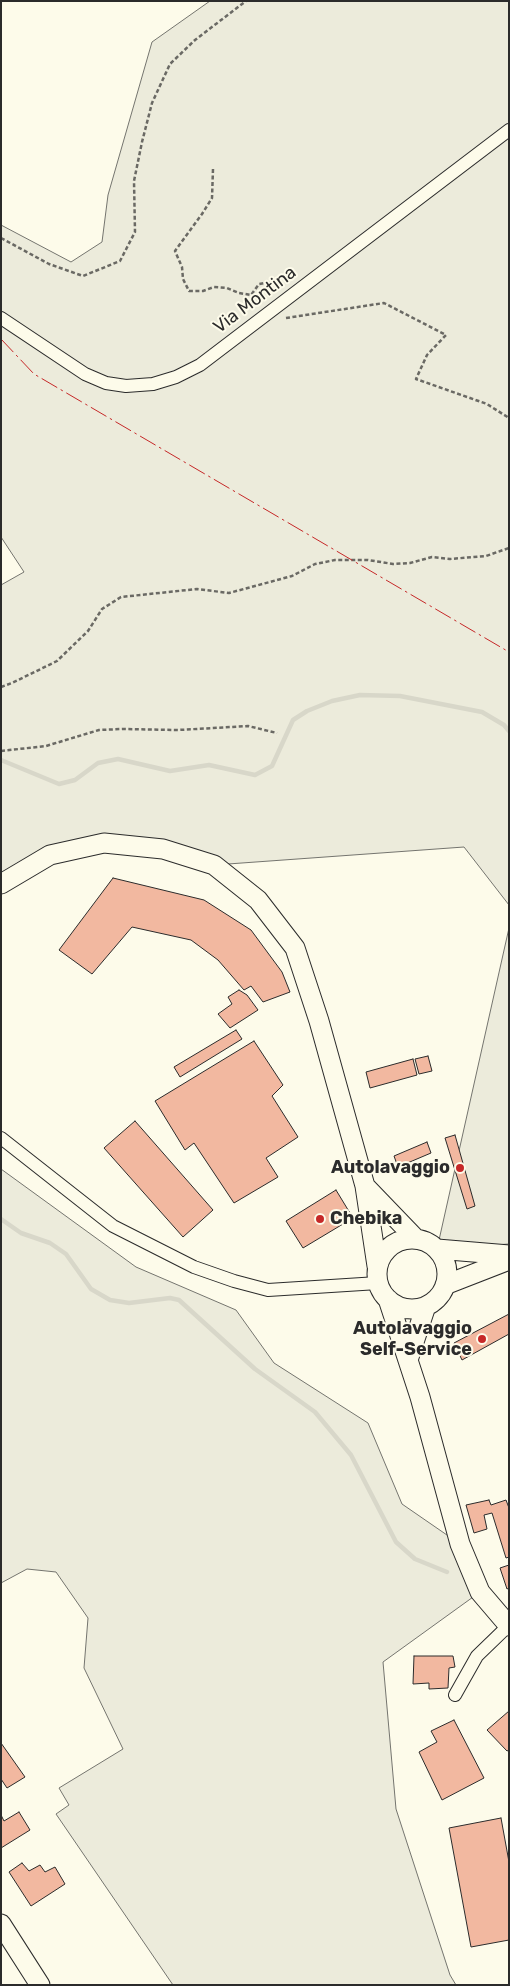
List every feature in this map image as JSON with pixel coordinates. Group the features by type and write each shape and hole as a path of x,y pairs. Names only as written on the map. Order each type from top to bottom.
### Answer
{"main road":[{"path":"1,884 50,854 104,843 163,849 214,865 258,900 295,948 319,1021 365,1186 378,1275 408,1360 460,1544 480,1592 508,1626"},
{"path":"365,1186 416,1239"},
{"path":"378,1275 383,1253 396,1242 416,1239 427,1242 437,1249 443,1258 446,1270 445,1285"},
{"path":"437,1249 509,1255"},
{"path":"388,1300 406,1308 426,1306 434,1300 445,1285 509,1260"},
{"path":"408,1360 426,1306"},
{"path":"1,1924 40,1985"}],"street":[{"name":"Via Montina","path":"1,318 85,374 106,383 126,386 154,384 176,377 200,365 509,130"},
{"path":"1,1138 113,1226 194,1267 268,1290 378,1275"},
{"path":"455,1695 477,1656 508,1626"}],"path":[{"path":"1,238 49,264 83,276 120,261 135,232 134,181 142,142 152,103 170,64 195,40 246,1"},
{"path":"213,169 212,198 175,251 182,267 183,279 189,291 203,291 214,287 250,294 259,284 278,281 291,295"},
{"path":"283,318 384,303 446,336 427,356 416,379 487,404 509,418"},
{"path":"1,687 12,684 57,661 88,631 102,609 121,596 197,589 229,593 292,576 314,564 334,560 368,560 393,564 410,563 432,557 450,559 486,556 509,548"},
{"path":"1,751 46,746 99,730 178,730 248,726 277,733"}],"shaded area":[{"path":"210,1 509,1 509,905 464,847 214,865 104,843 1,884 1,585 24,572 1,537 1,225 71,262 102,242 108,195 152,42"},
{"path":"509,928 509,1244 437,1249"},
{"path":"1,1169 136,1267 236,1310 274,1363 368,1423 402,1504 460,1544 480,1592 383,1662 396,1809 450,1975 456,1985 173,1985 56,1814 69,1805 59,1788 123,1749 84,1668 88,1618 56,1572 27,1569 1,1583"}],"building":[{"path":"113,878 204,900 251,930 282,972 290,992 263,1002 251,986 244,990 218,960 191,940 132,927 92,974 59,950"},
{"path":"239,990 247,995 258,1010 230,1028 218,1014 232,1004 228,997"},
{"path":"236,1030 242,1039 180,1077 174,1067"},
{"path":"254,1041 283,1085 272,1096 298,1137 266,1158 278,1177 234,1203 194,1143 185,1150 155,1101"},
{"path":"428,1056 432,1071 419,1074 415,1059"},
{"path":"413,1059 417,1075 370,1088 366,1072"},
{"path":"135,1121 213,1210 183,1237 104,1148"},
{"name":"Autolavaggio","path":"455,1135 475,1206 467,1209 445,1138"},
{"path":"427,1142 431,1153 398,1167 394,1156"},
{"name":"Chebika","path":"336,1190 353,1218 303,1248 286,1221"},
{"name":"Autolavaggio Self-Service","path":"509,1314 509,1334 462,1360 454,1343"},
{"path":"489,1500 491,1505 506,1500 509,1508 509,1557 506,1558 492,1513 484,1515 487,1529 474,1533 466,1505"},
{"path":"509,1565 509,1588 507,1589 500,1568"},
{"path":"414,1656 453,1656 455,1667 449,1668 448,1688 429,1689 429,1683 413,1684"},
{"path":"509,1711 509,1750 507,1751 487,1730"},
{"path":"454,1720 484,1778 442,1800 419,1752 437,1742 431,1731"},
{"path":"1,1743 25,1777 7,1788 1,1779"},
{"path":"19,1812 30,1830 1,1848 1,1815 4,1821"},
{"path":"501,1818 509,1862 509,1940 471,1947 449,1828"},
{"path":"22,1863 29,1871 40,1865 45,1872 55,1867 65,1884 31,1906 9,1872"}],"waterway":[{"path":"1,760 59,784 75,780 98,763 118,759 170,771 209,765 255,775 272,766 293,720 307,711 332,701 360,695 400,696 482,712 504,725 509,731"},
{"path":"1,1219 21,1233 50,1243 66,1254 91,1289 110,1300 129,1303 170,1298 179,1300 255,1369 315,1412 351,1455 396,1542 415,1559 447,1572"}],"power":[{"path":"1,339 34,374 509,652"}],"place":[{"name":"Autolavaggio","path":"460,1168"},
{"name":"Chebika","path":"320,1219"},
{"name":"Autolavaggio Self-Service","path":"482,1339"}]}
